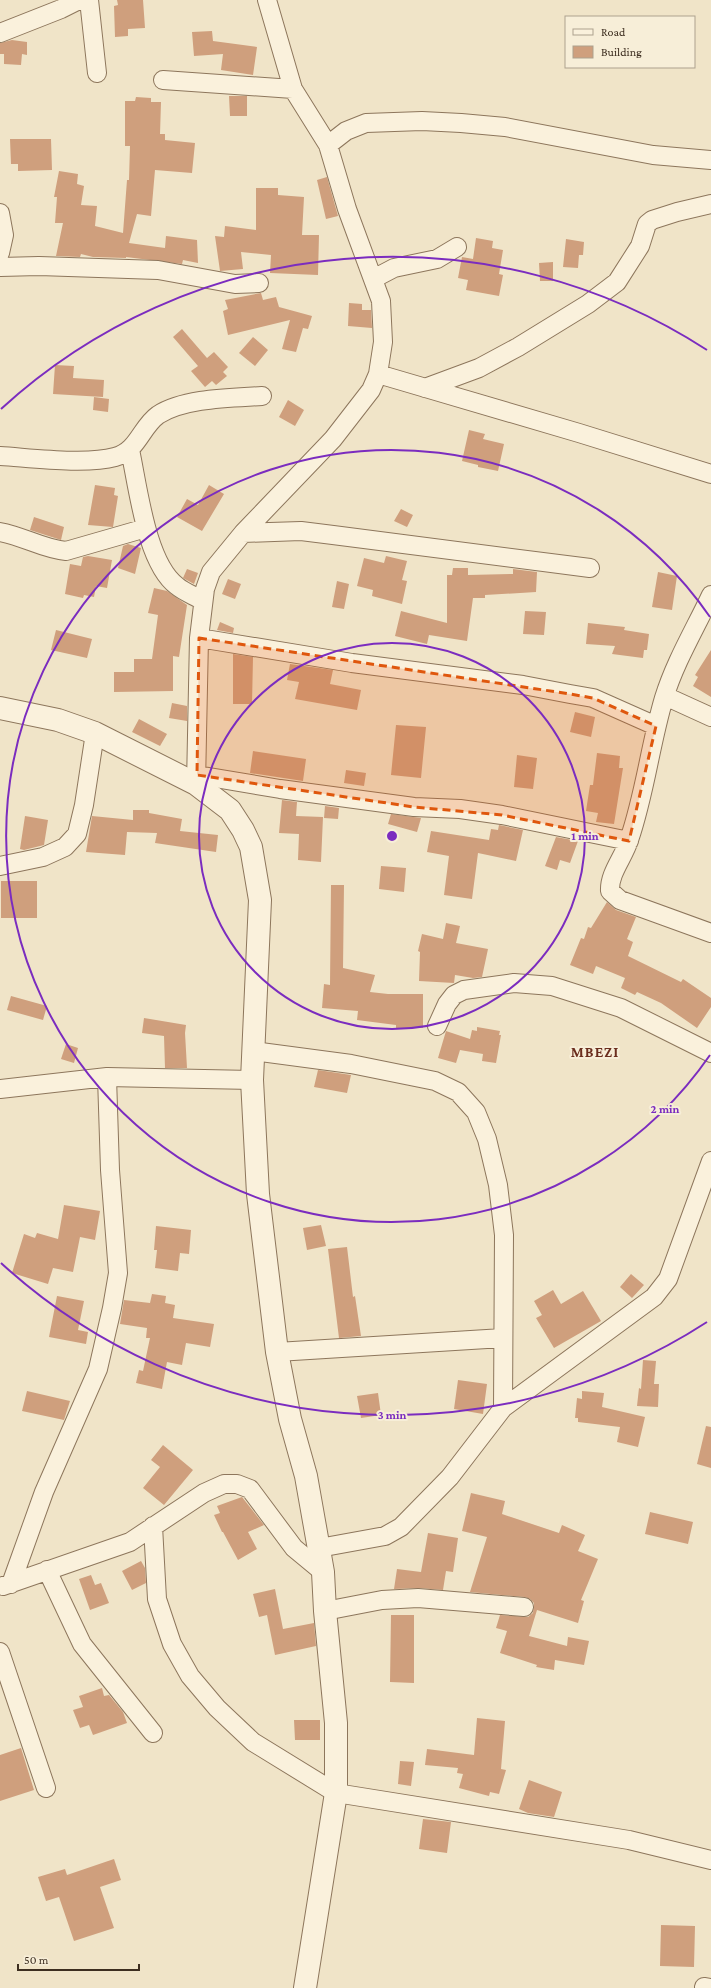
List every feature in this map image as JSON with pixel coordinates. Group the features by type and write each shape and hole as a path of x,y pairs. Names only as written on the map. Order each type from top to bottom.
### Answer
{"street":[{"path":"0,33 61,9 79,0"},
{"path":"89,0 97,73"},
{"path":"197,780 199,638 205,589 211,572 243,533 333,440 371,390 378,374 383,342 384,321 381,300 347,209 328,145 293,89 267,0"},
{"path":"163,80 293,89"},
{"path":"328,145 346,130 366,123 422,121 504,127 653,155 711,160"},
{"path":"424,388 479,368 588,304 617,282 640,246 647,224 652,220 711,204"},
{"path":"0,214 4,235 0,253"},
{"path":"373,280 394,268 437,259 457,247"},
{"path":"0,267 39,266 158,270 234,284 259,283"},
{"path":"378,374 579,433 711,474"},
{"path":"0,456 95,460 117,457 130,450 148,424 158,415 169,410 190,403 262,396"},
{"path":"130,450 146,528 162,570 176,586 203,601"},
{"path":"0,532 16,535 53,550 66,551 146,528"},
{"path":"243,533 301,531 590,568"},
{"path":"711,597 684,650 665,696 656,726 644,788 629,841 610,882 610,891 620,900 711,933"},
{"path":"199,638 352,663 522,685 593,698 656,726"},
{"path":"665,696 711,717"},
{"path":"0,708 58,720 95,733 197,780 230,810 243,830 251,847 260,900 252,1080 258,1194 277,1352 290,1418 306,1476 323,1572 325,1612 336,1723 336,1793 305,1988"},
{"path":"0,866 43,857 64,847 77,834 84,805 95,733"},
{"path":"197,780 280,789 414,807 460,809 502,815 629,841"},
{"path":"437,1026 447,1004 454,995 464,990 514,983 552,986 621,1008 711,1053"},
{"path":"253,1050 351,1064 435,1081 458,1092 476,1112 487,1140 498,1185 504,1235 503,1408"},
{"path":"0,1089 107,1077 252,1080"},
{"path":"5,1586 98,1369 112,1308 118,1273 110,1170 107,1077"},
{"path":"319,1548 385,1536 401,1527 450,1477 503,1408 654,1297 661,1290 668,1279 711,1161"},
{"path":"277,1352 503,1338"},
{"path":"5,1586 130,1542 204,1493 224,1484 237,1484 250,1489 294,1548 323,1572"},
{"path":"153,1526 157,1599 172,1644 190,1676 217,1708 253,1742 336,1793 629,1840 711,1860"},
{"path":"47,1570 82,1644 153,1733"},
{"path":"325,1612 382,1600 418,1598 524,1607"},
{"path":"0,1652 17,1698 46,1788"},
{"path":"704,1988 711,1988"}],"highlighted area":[{"path":"199,638 593,698 656,726 629,841 502,815 414,807 197,775"}],"building":[{"path":"117,0 143,0 145,28 128,29 128,36 115,37 114,6 118,5"},
{"path":"212,31 213,41 257,47 253,75 221,70 223,54 194,56 192,32"},
{"path":"12,40 27,42 27,55 22,54 21,65 4,64 4,54 0,54 0,43"},
{"path":"229,96 247,96 247,116 230,116"},
{"path":"136,97 151,98 151,102 161,102 160,134 165,134 165,140 195,143 192,173 155,170 151,216 137,214 129,243 165,248 166,236 197,240 198,263 183,260 182,264 126,257 93,257 81,254 80,257 56,256 63,223 55,223 57,197 54,197 59,171 78,174 77,184 84,186 81,205 97,206 95,226 123,233 127,180 129,180 130,146 125,146 125,101 135,101"},
{"path":"10,139 51,139 52,170 18,171 18,164 11,164"},
{"path":"327,177 338,216 326,219 317,180"},
{"path":"256,188 278,188 278,195 304,197 302,235 319,235 318,275 270,273 271,255 241,252 243,269 220,271 215,236 224,237 225,226 256,230"},
{"path":"476,238 493,241 492,248 503,250 499,274 503,275 499,296 466,290 468,280 458,278 462,257 473,259"},
{"path":"566,239 584,242 583,255 579,255 578,268 563,267"},
{"path":"553,262 553,281 540,281 539,263"},
{"path":"261,293 263,300 276,297 279,307 312,316 308,329 303,328 296,352 282,349 290,320 228,335 223,311 228,309 225,300"},
{"path":"349,303 362,304 362,310 371,310 372,328 348,326"},
{"path":"182,329 207,358 214,352 228,367 223,372 227,376 216,385 212,381 205,387 191,371 198,366 173,337"},
{"path":"253,337 268,350 255,366 239,353"},
{"path":"55,365 74,366 73,378 104,380 103,397 53,394"},
{"path":"94,397 109,399 108,412 93,410"},
{"path":"288,400 304,410 295,426 279,417"},
{"path":"469,430 485,434 483,439 504,444 498,471 478,467 478,465 462,461"},
{"path":"95,485 115,488 114,495 118,496 113,527 88,525"},
{"path":"209,485 224,494 202,531 177,517 187,499 198,505"},
{"path":"401,509 413,515 407,527 394,521"},
{"path":"34,517 64,527 61,540 30,530"},
{"path":"128,544 141,548 135,574 118,568 123,546"},
{"path":"88,556 112,560 107,588 96,586 94,597 84,595 83,598 65,594 70,564 81,566 83,557"},
{"path":"386,556 407,561 402,580 407,581 402,604 372,596 373,590 357,586 364,558 384,563"},
{"path":"453,568 468,568 468,575 513,574 513,569 537,572 536,592 485,595 485,598 473,598 467,641 429,635 427,644 395,636 401,611 447,623 447,575 452,575"},
{"path":"187,569 198,573 194,584 183,578"},
{"path":"658,572 677,576 672,610 652,607"},
{"path":"228,579 241,584 235,599 222,594"},
{"path":"337,581 349,584 344,609 332,607"},
{"path":"154,588 167,591 187,605 179,657 173,656 173,691 114,692 114,672 134,672 134,659 152,659 158,615 148,613"},
{"path":"525,611 546,612 544,635 523,634"},
{"path":"220,622 234,628 233,633 217,630"},
{"path":"588,623 625,627 624,630 649,634 647,650 644,650 643,658 612,654 615,646 586,644"},
{"path":"56,630 92,639 87,658 51,650"},
{"path":"711,650 711,697 693,686 698,677 695,675"},
{"path":"233,654 253,657 252,704 233,704"},
{"path":"290,664 333,670 330,684 361,690 357,710 295,699 299,682 287,680"},
{"path":"172,703 187,706 187,721 169,718"},
{"path":"575,712 595,717 591,737 570,732"},
{"path":"139,719 167,734 160,746 132,732"},
{"path":"396,725 426,727 421,778 391,775"},
{"path":"253,751 306,759 303,781 250,773"},
{"path":"597,753 620,756 619,768 623,768 614,824 596,822 598,813 586,811 590,785 593,785"},
{"path":"517,755 537,758 533,789 514,787"},
{"path":"346,770 366,773 364,786 344,783"},
{"path":"282,800 297,802 296,816 323,817 321,862 298,860 299,834 279,833"},
{"path":"325,806 339,808 338,819 324,818"},
{"path":"133,810 149,810 149,813 182,819 180,831 218,835 216,852 155,843 157,833 127,832 125,855 86,852 92,816 133,820"},
{"path":"391,814 421,818 417,832 388,824"},
{"path":"25,816 48,820 44,845 24,850 20,849"},
{"path":"499,825 523,830 516,861 478,853 472,899 444,895 449,856 427,852 431,831 489,840 491,829 498,830"},
{"path":"556,837 578,841 570,863 560,860 557,870 545,866"},
{"path":"381,866 406,868 404,892 379,889"},
{"path":"1,881 37,881 37,918 1,918"},
{"path":"331,885 344,885 343,968 375,975 370,992 388,994 423,994 423,1028 396,1028 396,1025 357,1020 358,1011 322,1008 324,984 330,985"},
{"path":"607,902 616,910 636,917 627,939 633,942 628,956 681,982 683,979 711,998 711,1007 697,1028 661,1003 637,992 635,995 621,988 625,978 596,966 593,974 570,965 581,938 584,939 588,927 591,928"},
{"path":"446,923 460,926 456,943 488,949 482,977 473,978 455,975 454,983 419,981 420,952 418,951 422,934 443,939"},
{"path":"11,996 47,1006 43,1020 7,1010"},
{"path":"144,1018 186,1025 187,1068 165,1068 164,1036 142,1033"},
{"path":"477,1027 500,1031 499,1035 501,1035 496,1063 482,1061 483,1054 460,1050 456,1063 438,1058 446,1031 470,1039 472,1030 477,1031"},
{"path":"66,1044 78,1048 74,1063 61,1059"},
{"path":"318,1070 351,1075 347,1093 314,1087"},
{"path":"64,1205 100,1211 95,1240 80,1237 73,1272 53,1268 48,1284 12,1273 24,1234 35,1238 37,1233 58,1239"},
{"path":"321,1225 326,1246 307,1250 303,1228"},
{"path":"156,1226 191,1230 189,1254 180,1253 178,1271 155,1268 157,1250 154,1250"},
{"path":"347,1247 353,1297 355,1296 361,1336 339,1338 328,1249"},
{"path":"631,1274 644,1285 632,1298 620,1287"},
{"path":"553,1290 561,1304 583,1291 601,1321 554,1348 536,1318 542,1315 534,1301"},
{"path":"152,1294 166,1296 165,1303 175,1305 173,1318 214,1324 210,1347 186,1343 182,1365 167,1362 162,1389 136,1383 139,1370 143,1371 150,1338 146,1338 147,1328 120,1324 124,1300 150,1303"},
{"path":"57,1296 84,1301 78,1330 88,1332 86,1344 49,1337"},
{"path":"643,1360 656,1361 654,1384 659,1384 658,1407 637,1406 639,1388 641,1389"},
{"path":"458,1380 487,1384 483,1414 454,1409"},
{"path":"27,1391 70,1401 64,1420 22,1411"},
{"path":"582,1391 604,1393 602,1407 645,1417 638,1447 617,1442 620,1427 578,1422 578,1418 575,1418 577,1398 582,1399"},
{"path":"378,1393 381,1415 361,1418 357,1396"},
{"path":"706,1426 711,1427 711,1468 697,1464"},
{"path":"163,1445 193,1470 164,1505 143,1488 160,1467 151,1460"},
{"path":"471,1493 505,1501 502,1514 559,1533 562,1525 585,1535 578,1551 598,1559 581,1600 584,1601 578,1623 537,1610 529,1636 567,1646 568,1637 589,1641 584,1665 555,1660 554,1670 536,1667 537,1665 500,1653 507,1631 496,1628 500,1615 528,1617 533,1613 534,1603 525,1597 470,1592 487,1537 462,1531"},
{"path":"242,1497 264,1525 248,1532 257,1549 238,1560 214,1515 220,1513 217,1506"},
{"path":"650,1512 693,1522 688,1544 645,1534"},
{"path":"428,1533 458,1538 453,1572 446,1571 443,1590 419,1588 394,1589 397,1569 421,1572"},
{"path":"141,1561 145,1568 146,1583 132,1590 122,1571"},
{"path":"91,1575 95,1585 101,1583 109,1603 90,1610 79,1579"},
{"path":"275,1589 283,1629 314,1623 316,1646 275,1655 267,1615 259,1617 253,1594"},
{"path":"391,1615 414,1615 414,1683 390,1682"},
{"path":"102,1688 104,1696 109,1695 123,1712 127,1723 93,1735 89,1725 80,1728 73,1710 83,1707 79,1696"},
{"path":"477,1718 505,1721 501,1769 506,1770 499,1794 490,1792 489,1796 459,1788 463,1774 457,1773 458,1768 425,1765 427,1749 474,1755"},
{"path":"294,1720 320,1720 320,1740 295,1740"},
{"path":"21,1748 34,1790 0,1801 0,1755"},
{"path":"400,1761 414,1762 411,1786 398,1784"},
{"path":"529,1780 562,1792 554,1817 528,1813 519,1809"},
{"path":"423,1819 451,1822 447,1853 419,1849"},
{"path":"114,1859 121,1880 100,1887 114,1928 74,1941 59,1897 46,1901 38,1877 65,1869 67,1875"},
{"path":"661,1925 695,1926 694,1967 660,1966"}],"district":[{"name":"MBEZI","path":"595,1052"}]}
